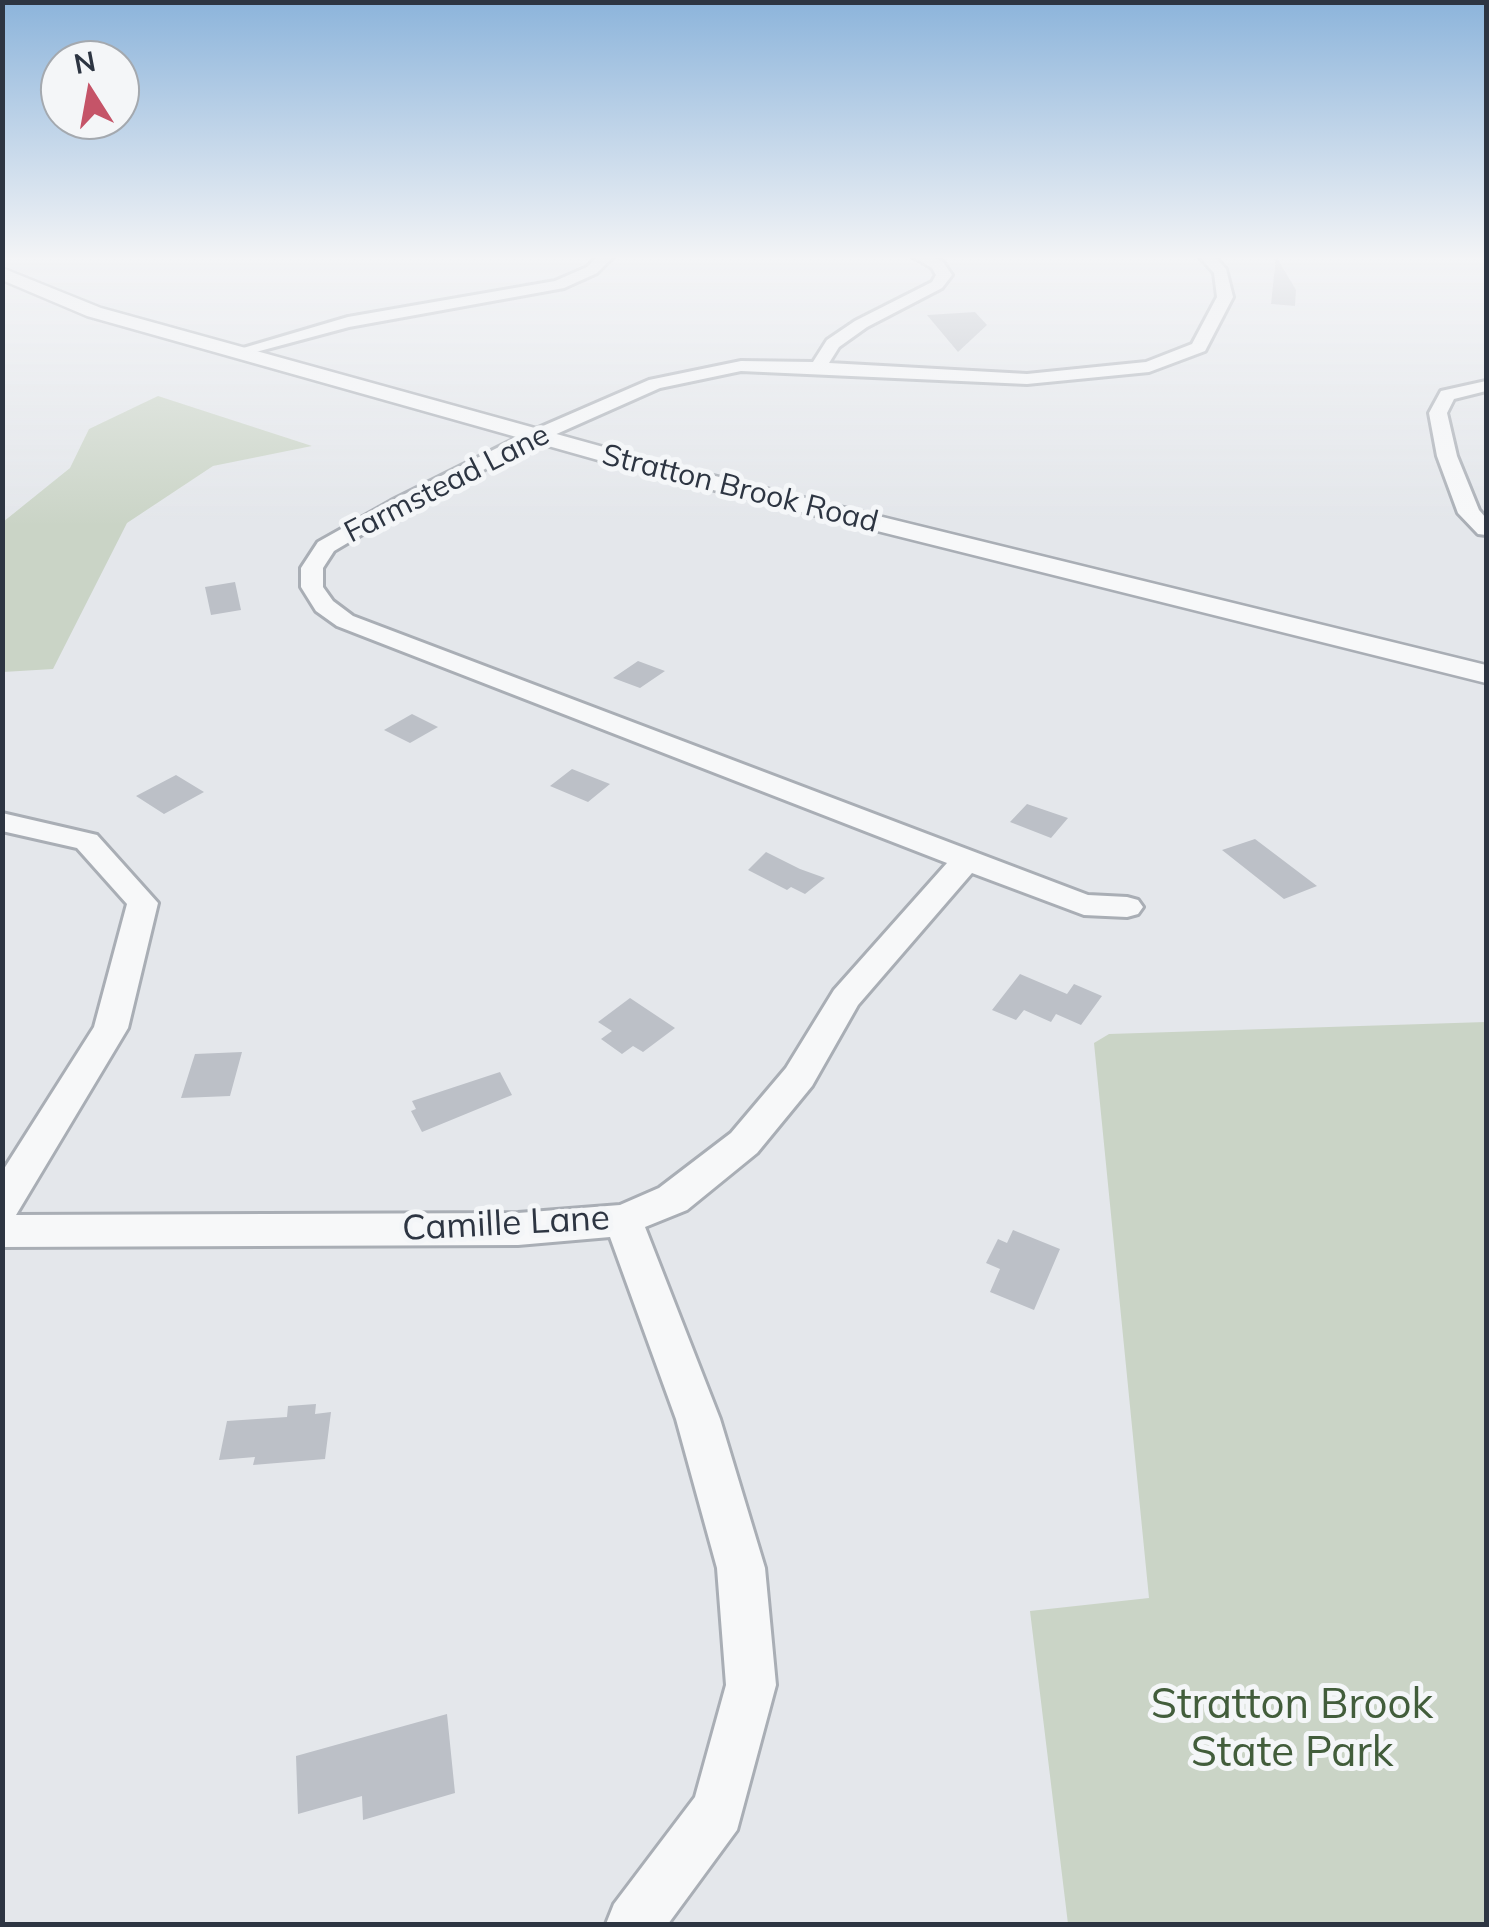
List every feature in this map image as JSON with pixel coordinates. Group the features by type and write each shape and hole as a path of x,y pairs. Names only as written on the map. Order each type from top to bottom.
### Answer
{"street":[{"name":"Stratton Brook Road","path":"222,346 536,436 1104,582 1486,674"},
{"path":"241,351 260,346"},
{"path":"818,366 831,346"},
{"name":"Farmstead Lane","path":"1127,908 1084,906 363,628 324,606 312,587 312,568 326,546 398,504 536,436 655,384 741,366 818,366 1027,379 1150,368 1199,346"},
{"path":"1486,386 1446,396 1438,413 1447,456 1469,512 1486,528"},
{"path":"2,1204 112,1028 144,903 87,841 3,822"},
{"name":"Camille Lane","path":"2,1230 518,1229 623,1220 673,1200 744,1142 800,1077 846,998 968,859"},
{"path":"623,1220 698,1418 741,1568 750,1685 718,1811 634,1924"}],"green space":[{"path":"158,396 312,446 213,466 127,523 53,669 3,672 3,522 70,468 89,429"},
{"name":"Stratton Brook State Park","path":"1486,1022 1486,1924 1068,1924 1030,1611 1149,1598 1094,1043 1109,1034"}],"building":[{"path":"235,582 241,610 211,615 205,587"},
{"path":"638,661 665,671 640,688 613,678"},
{"path":"412,714 438,727 410,743 384,730"},
{"path":"572,769 610,784 588,802 550,786"},
{"path":"176,775 204,792 164,814 136,796"},
{"path":"1027,804 1068,818 1051,838 1010,822"},
{"path":"1255,839 1317,886 1284,899 1222,850"},
{"path":"766,852 825,878 805,894 791,887 787,890 748,870"},
{"path":"1020,974 1067,994 1074,984 1102,996 1081,1025 1056,1014 1051,1022 1024,1010 1016,1020 992,1010"},
{"path":"630,998 675,1028 643,1052 633,1046 622,1054 601,1039 612,1031 598,1022"},
{"path":"242,1052 230,1096 181,1098 195,1054"},
{"path":"500,1072 512,1095 422,1132 411,1111 416,1109 412,1101"},
{"path":"1013,1230 1060,1249 1034,1310 990,1292 1000,1269 986,1263 998,1239 1007,1243"},
{"path":"316,1404 315,1414 331,1412 325,1459 253,1465 255,1457 219,1460 227,1421 287,1417 288,1406"},
{"path":"447,1714 455,1793 363,1820 362,1796 298,1814 296,1756"}]}
